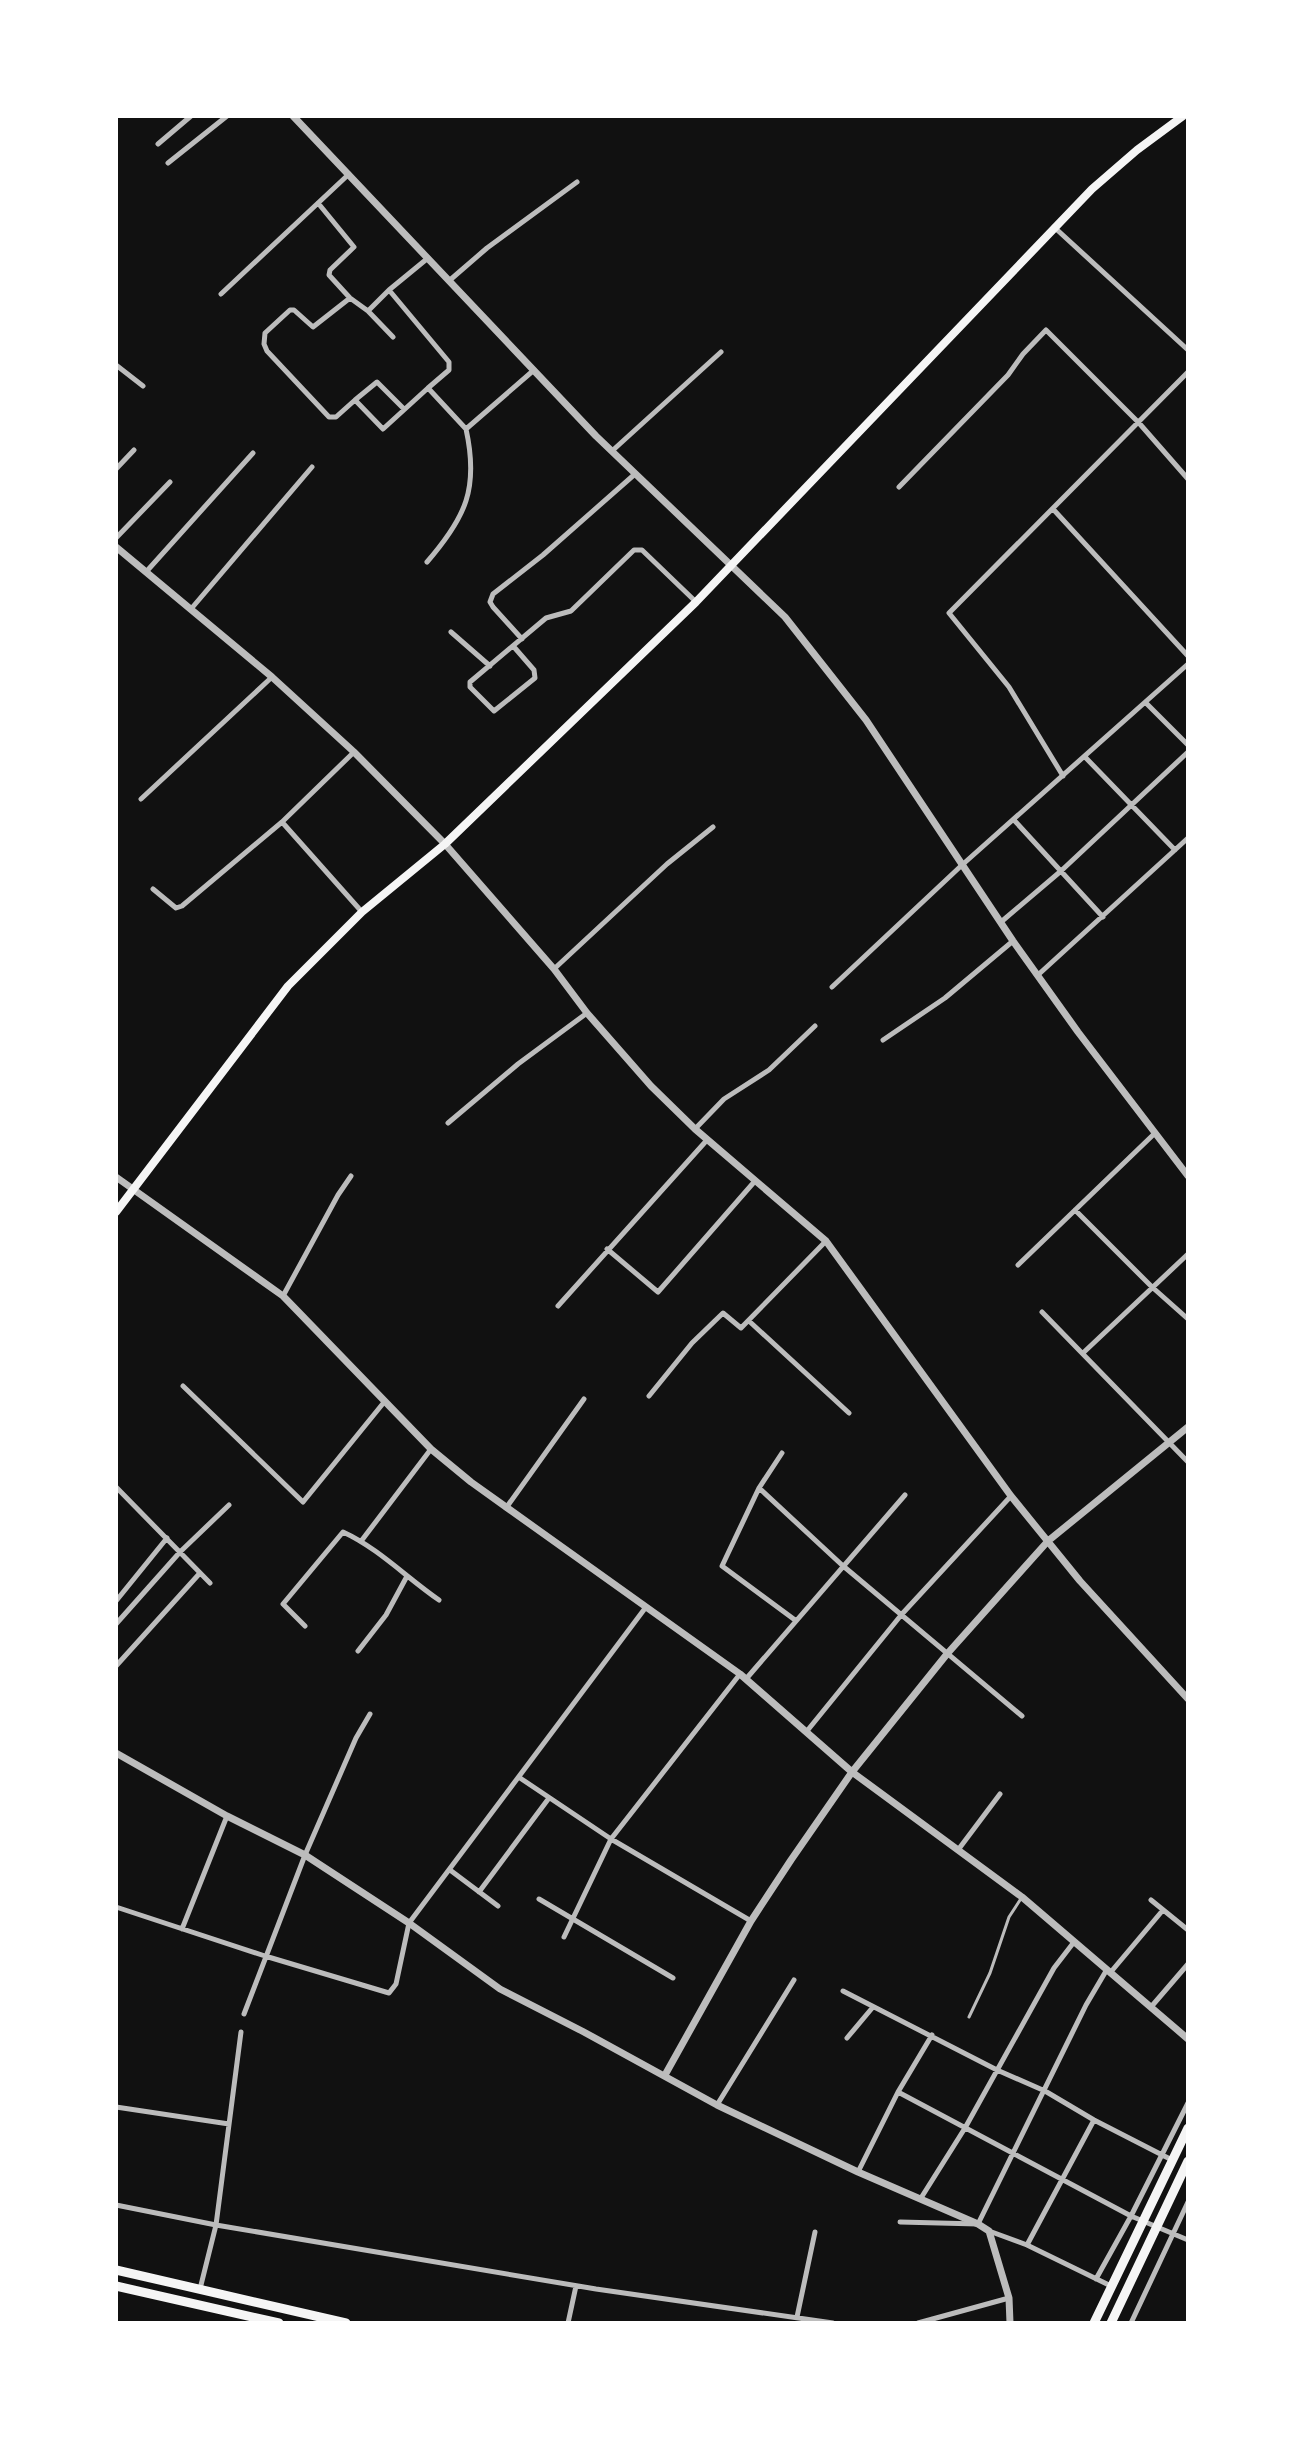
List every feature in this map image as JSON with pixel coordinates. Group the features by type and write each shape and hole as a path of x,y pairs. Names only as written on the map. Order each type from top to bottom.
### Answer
{"main road":[{"path":"116,1212 288,986 362,912 445,844 696,602 1106,176 1183,116"},
{"path":"1094,2323 1188,2128"},
{"path":"1111,2323 1188,2161"},
{"path":"116,2270 346,2323"},
{"path":"116,2286 279,2323"},
{"path":"196,2304 199,2290"}],"street":[{"path":"158,144 191,116"},
{"path":"168,163 227,116"},
{"path":"293,116 612,451 785,617 866,720 1013,941 1188,1176"},
{"path":"221,294 350,173"},
{"path":"450,280 487,248 577,182"},
{"path":"318,203 353,245 353,249 329,272 350,298 368,311 393,337"},
{"path":"1054,227 1188,350"},
{"path":"368,311 429,257"},
{"path":"355,400 381,429 449,370 449,362 389,290"},
{"path":"350,298 313,327 290,310 265,333 263,338 270,356 326,415 336,417 377,382 404,409"},
{"path":"899,487 1008,375 1046,330 1139,423 1188,479"},
{"path":"612,451 721,352"},
{"path":"116,365 143,386"},
{"path":"466,429 535,370"},
{"path":"1063,776 1009,687 949,613 1188,372"},
{"path":"427,562 449,538 465,507 471,482 472,456 466,429 428,388"},
{"path":"116,469 134,450"},
{"path":"146,572 253,453"},
{"path":"191,609 312,467"},
{"path":"522,639 493,607 490,602 493,594 635,474"},
{"path":"116,538 170,482"},
{"path":"1053,509 1188,656"},
{"path":"116,547 272,677 354,752 445,844 651,1086 695,1129 826,1241 1011,1496 1188,1699"},
{"path":"514,647 534,670 535,678 496,711 470,684 546,618 571,611 637,549 642,550 696,602"},
{"path":"451,632 490,666"},
{"path":"832,987 962,865 1188,664"},
{"path":"141,799 272,677"},
{"path":"1146,703 1188,745"},
{"path":"153,889 180,908 282,822 354,752"},
{"path":"1001,922 1061,871 1188,752"},
{"path":"1085,757 1175,850"},
{"path":"1014,820 1103,917"},
{"path":"282,822 362,912"},
{"path":"554,969 667,864 713,827"},
{"path":"1039,974 1188,838"},
{"path":"883,1040 945,998 1013,941"},
{"path":"448,1123 518,1064 587,1013"},
{"path":"695,1129 724,1099 769,1070 815,1026"},
{"path":"1018,1265 1154,1134"},
{"path":"558,1306 708,1139"},
{"path":"283,1296 351,1176"},
{"path":"116,1177 283,1296 431,1449 506,1509 647,1605 743,1676 852,1772 1022,1897 1188,2039"},
{"path":"607,1249 658,1292 755,1181"},
{"path":"1075,1210 1188,1319"},
{"path":"649,1396 692,1343 723,1313 741,1328 826,1241"},
{"path":"1083,1353 1188,1254"},
{"path":"1042,1312 1188,1462"},
{"path":"749,1321 849,1413"},
{"path":"183,1386 303,1502 386,1401"},
{"path":"506,1509 584,1399"},
{"path":"665,2075 751,1921 852,1772 947,1654 1048,1541 1188,1427"},
{"path":"361,1541 431,1449"},
{"path":"782,1453 759,1488 722,1566 795,1620"},
{"path":"116,1487 210,1583"},
{"path":"759,1488 842,1565 1022,1716"},
{"path":"564,1937 611,1839 743,1676 905,1495"},
{"path":"807,1731 902,1614 1011,1496"},
{"path":"116,1624 180,1552 229,1505"},
{"path":"305,1626 283,1604 343,1532 361,1541 439,1600"},
{"path":"116,1601 167,1538"},
{"path":"116,1666 200,1573"},
{"path":"358,1651 386,1615 406,1578"},
{"path":"116,1907 389,1993 396,1984 409,1923 647,1605"},
{"path":"244,2014 305,1855 356,1738 370,1714"},
{"path":"116,1753 227,1816 305,1855 409,1923 500,1989 717,2105 858,2172 1027,2245 1112,2287"},
{"path":"520,1778 611,1839 751,1921"},
{"path":"958,1850 1000,1794"},
{"path":"479,1892 549,1798"},
{"path":"182,1929 227,1816"},
{"path":"450,1870 498,1906"},
{"path":"539,1899 673,1978"},
{"path":"1151,1900 1188,1930"},
{"path":"978,2224 1086,2005 1108,1972 1163,1910"},
{"path":"921,2198 965,2128 1054,1968 1074,1941"},
{"path":"1150,2007 1188,1964"},
{"path":"717,2105 794,1980"},
{"path":"843,1991 997,2070 1045,2091 1172,2160"},
{"path":"847,2038 873,2007"},
{"path":"199,2290 216,2225 241,2032"},
{"path":"858,2172 898,2092 932,2035"},
{"path":"898,2092 1131,2216 1188,2240"},
{"path":"1096,2279 1188,2103"},
{"path":"116,2107 229,2124"},
{"path":"1027,2245 1094,2120"},
{"path":"1131,2323 1188,2202"},
{"path":"116,2205 576,2286 833,2323"},
{"path":"900,2222 978,2224"},
{"path":"989,2231 1009,2298 1010,2323"},
{"path":"797,2317 815,2232"},
{"path":"568,2323 576,2286"},
{"path":"918,2323 1009,2298"}],"lane":[{"path":"969,2017 990,1973 1009,1917 1022,1897"}]}
